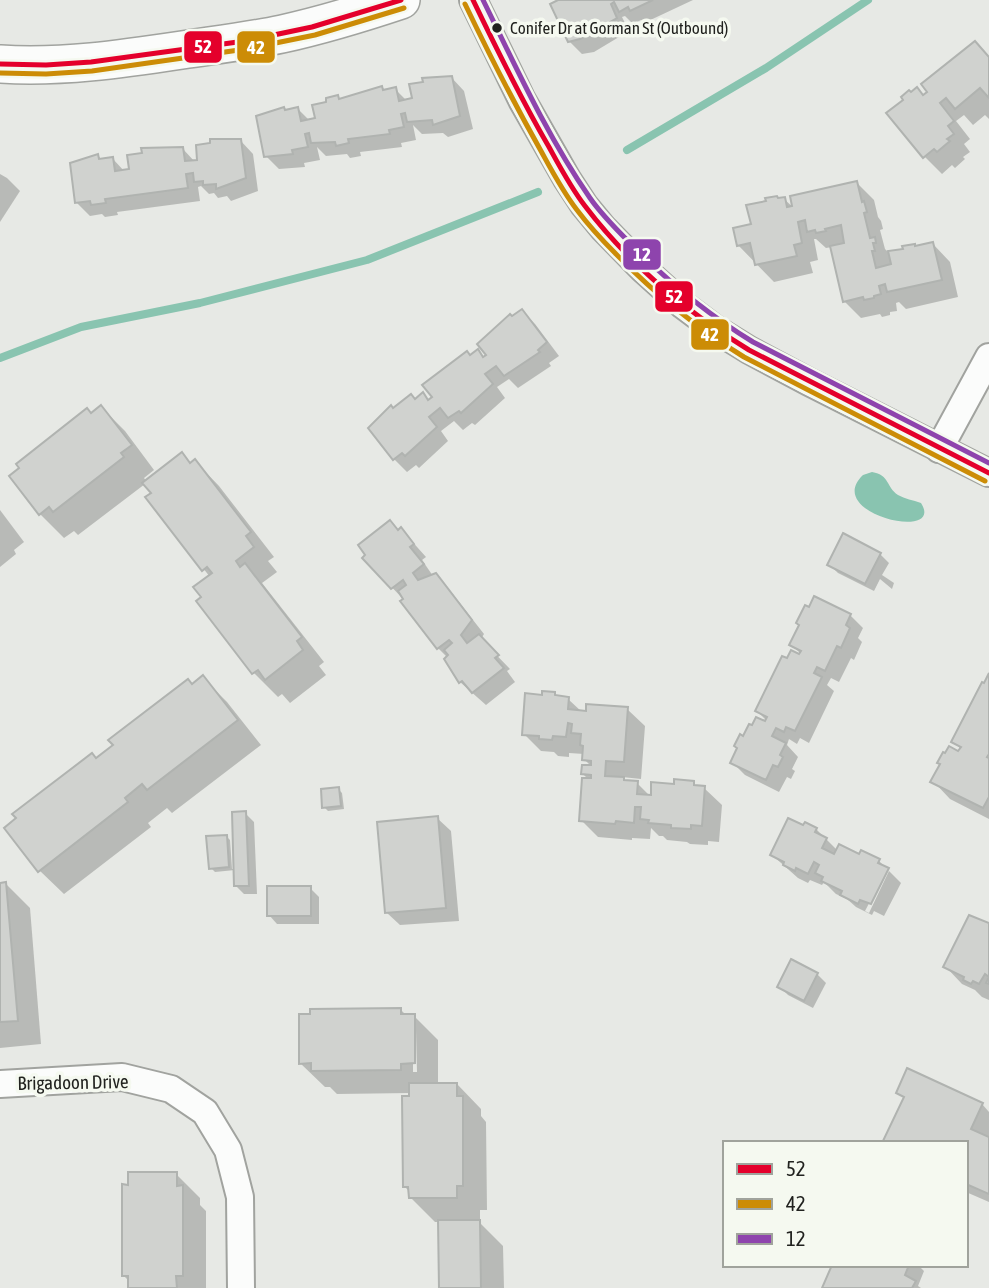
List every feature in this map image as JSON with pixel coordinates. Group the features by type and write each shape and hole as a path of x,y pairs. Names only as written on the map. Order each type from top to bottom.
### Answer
{"main road":[{"path":"0,64 84,62 150,55 280,34 351,17 401,0"}],"street":[{"path":"473,0 522,100 567,179 584,205 642,268 715,329 749,350 989,473"},
{"path":"939,449 989,357"},
{"name":"Brigadoon Drive","path":"0,1084 122,1077 171,1089 205,1112 228,1150 240,1197 241,1288"}],"shaded area":[{"path":"872,472 885,478 898,495 921,503 924,515 917,521 903,522 870,511 858,501 855,489 863,475"}],"building":[{"path":"558,0 653,0 630,11 628,7 619,12 614,2 611,4 617,18 580,39 568,42 550,4"},
{"path":"975,41 989,57 989,98 980,88 955,109 946,98 940,103 954,121 948,126 954,134 937,152 934,149 923,158 886,113 903,100 901,97 909,90 911,92 917,87 923,95 927,92 921,84"},
{"path":"452,76 460,116 433,125 432,120 407,122 405,113 401,114 404,127 389,130 390,134 348,139 349,143 336,146 335,142 311,143 309,133 305,134 308,147 292,150 293,154 264,157 256,116 284,107 285,110 298,107 301,121 315,118 312,105 326,102 326,98 338,95 339,99 382,86 383,90 396,87 399,101 412,98 409,84 423,82 422,78"},
{"path":"210,139 241,139 246,178 216,189 216,184 203,185 203,181 194,182 193,173 186,174 188,188 105,199 106,203 91,205 90,201 75,203 70,163 98,154 99,159 113,157 115,171 129,169 127,155 142,153 141,148 183,147 185,161 197,160 196,145 210,143"},
{"path":"857,181 867,212 864,213 870,238 875,237 875,251 872,251 876,268 891,264 888,251 903,249 902,246 933,242 942,280 887,292 885,284 879,286 881,294 874,298 864,300 863,297 843,302 830,246 844,243 841,225 816,233 815,230 807,232 805,220 798,222 802,243 794,245 797,256 755,265 750,243 737,246 733,228 751,224 746,205 777,196 785,197 787,207 792,206 790,196"},
{"path":"522,309 547,342 538,350 540,352 504,376 496,366 485,374 493,384 461,413 459,411 448,418 440,408 429,417 437,427 405,456 402,453 393,460 368,428 391,405 393,408 411,394 415,399 423,392 428,400 432,397 422,385 467,351 470,355 478,349 483,357 486,355 477,344 510,314 512,316"},
{"path":"101,405 132,445 121,453 124,457 53,512 49,507 39,515 9,476 19,468 16,464 87,408 91,413"},
{"path":"182,452 190,463 195,459 251,532 246,536 254,547 236,561 240,567 245,563 302,637 297,641 303,650 265,680 258,670 252,674 196,601 201,597 193,587 212,573 207,567 202,571 145,497 151,493 142,483"},
{"path":"390,520 398,530 401,527 414,544 410,547 424,564 413,573 418,580 436,573 472,620 461,635 467,643 479,634 499,655 495,658 504,668 472,693 462,681 459,683 444,659 448,655 444,650 452,643 449,640 437,649 400,601 403,599 398,591 406,585 403,580 391,589 362,558 365,555 358,545"},
{"path":"843,533 881,553 865,584 827,565"},
{"path":"814,596 851,614 846,625 850,628 841,648 837,646 825,671 817,667 814,673 822,677 795,731 786,727 784,732 776,728 772,736 786,743 778,767 773,765 766,780 730,763 737,748 734,746 740,734 743,736 756,717 765,721 767,717 755,711 782,656 787,658 791,650 799,654 801,651 789,645 805,605 809,607"},
{"path":"989,673 989,797 983,808 930,782 943,752 945,753 949,746 958,751 961,747 951,742"},
{"path":"203,675 238,720 147,790 142,784 125,798 128,802 38,872 4,828 16,818 12,814 92,753 96,758 113,745 108,740 188,679 192,684"},
{"path":"542,691 569,697 568,709 586,711 586,704 628,707 624,762 606,761 605,776 638,781 637,794 651,795 651,782 674,784 674,779 694,781 694,785 705,786 702,826 691,825 691,829 671,828 671,825 648,823 649,820 640,819 641,807 635,807 634,823 579,821 582,778 591,778 591,775 581,774 582,765 591,765 591,761 582,760 581,734 571,733 572,724 568,723 566,737 553,736 552,740 522,735 525,693 542,695"},
{"path":"339,787 341,806 322,808 321,789"},
{"path":"246,811 249,886 234,886 232,812"},
{"path":"438,816 446,908 385,913 377,822"},
{"path":"788,818 817,828 815,832 827,838 822,848 834,854 839,844 859,854 861,850 880,859 878,863 889,868 871,904 860,900 858,904 840,895 842,891 821,881 823,877 815,873 819,865 814,862 808,874 783,865 784,862 770,855"},
{"path":"227,835 229,867 209,869 206,836"},
{"path":"6,882 18,1021 0,1022 0,883"},
{"path":"267,886 311,886 311,916 267,916"},
{"path":"969,915 989,923 989,977 985,974 979,984 973,981 971,984 963,980 964,977 943,967"},
{"path":"791,959 818,973 804,1001 777,987"},
{"path":"401,1008 401,1014 415,1014 415,1063 401,1064 401,1070 311,1071 311,1063 299,1064 299,1014 310,1014 310,1009"},
{"path":"907,1068 983,1103 971,1129 989,1137 989,1194 968,1185 968,1141 883,1141 904,1097 896,1093"},
{"path":"409,1083 457,1083 457,1096 463,1096 463,1186 457,1186 457,1198 409,1198 408,1187 403,1187 402,1096 409,1096"},
{"path":"128,1172 177,1172 177,1186 183,1185 183,1276 176,1276 177,1288 128,1288 128,1276 122,1276 122,1184 128,1185"},
{"path":"438,1220 480,1220 481,1288 439,1288"},
{"path":"831,1267 908,1267 905,1275 916,1281 912,1288 822,1288"}],"waterway":[{"path":"627,150 766,68 868,0"},
{"path":"0,358 81,327 200,303 367,260 538,192"}],"transit line":[{"name":"52","path":"0,64 91,62 245,41 312,27 401,0"},
{"name":"52","path":"473,0 519,93 570,185 620,248 660,286 703,320 749,350 989,473"},
{"name":"12","path":"483,0 533,101 574,174 603,215 658,270 688,296 753,342 989,463"},
{"name":"42","path":"465,4 511,97 567,196 596,233 646,283 677,310 744,357 985,481"},
{"name":"42","path":"0,73 92,71 246,49 315,35 404,8"}],"place":[{"name":"Conifer Dr at Gorman St (Outbound)","path":"497,28"}]}
